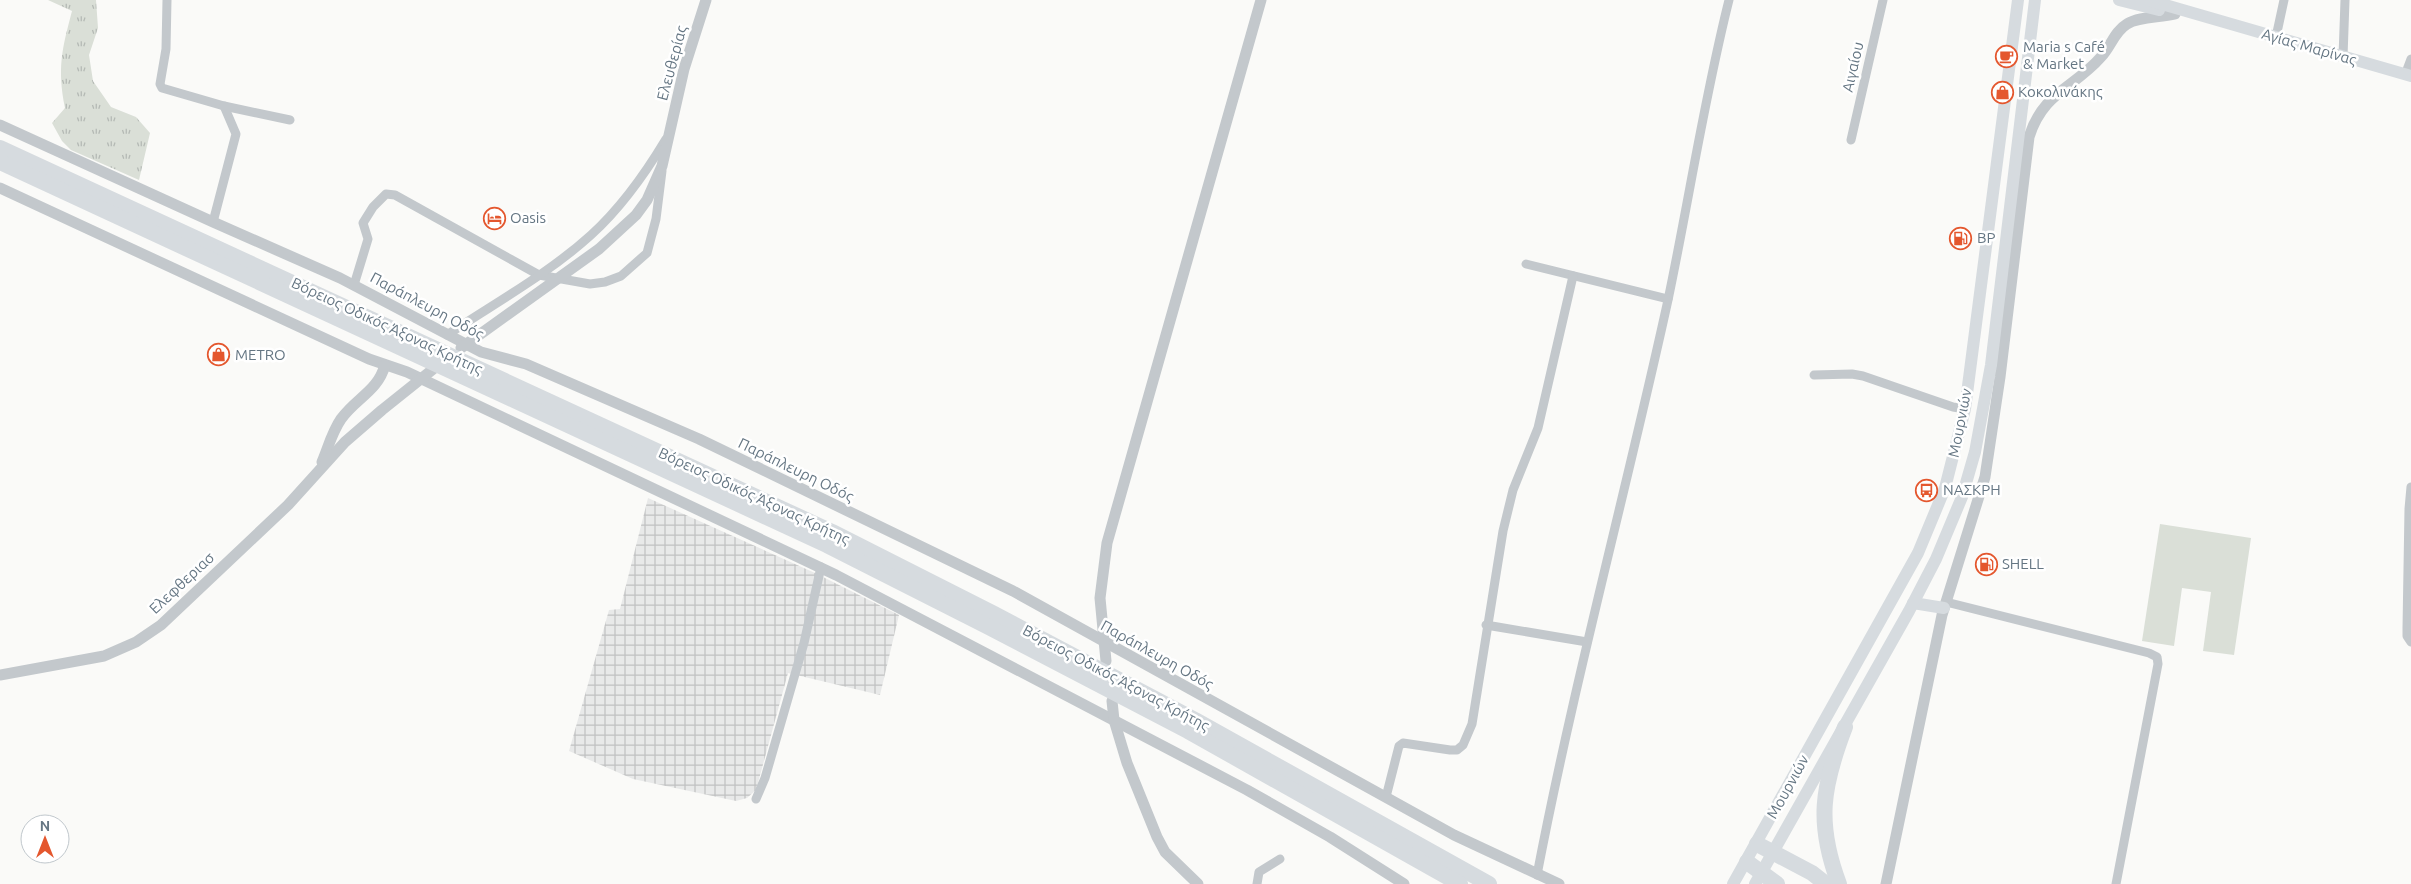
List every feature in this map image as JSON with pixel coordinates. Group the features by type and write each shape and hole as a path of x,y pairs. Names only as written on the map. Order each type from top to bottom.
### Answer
{"highway":[{"name":"Βόρειος Οδικός Άξονας Κρήτης","path":"0,148 832,532 994,614 1195,720 1489,884"},
{"name":"Βόρειος Οδικός Άξονας Κρήτης","path":"0,162 827,545 1188,731 1460,884"},
{"path":"1839,884 1827,845 1823,810 1828,777 1845,727"},
{"path":"1757,844 1812,873 1826,884"},
{"path":"1421,862 1440,884"},
{"path":"1747,862 1758,878 1778,884"}],"main road":[{"name":"Αγίας Μαρίνας","path":"2120,0 2193,19 2208,19"},
{"name":"Αγίας Μαρίνας","path":"2148,0 2208,19 2408,75"},
{"name":"Μουρνιών","path":"1733,884 1918,553 1945,488 1964,409 2017,2"},
{"path":"1758,878 1845,727 1936,559 1962,497 1981,424 1993,348 2036,2"},
{"path":"1912,603 1945,605"}],"street":[{"path":"167,0 166,49 160,84 162,88 224,106 290,120"},
{"name":"Ελευθερίας","path":"599,250 636,215 651,192 662,166 684,69 706,0"},
{"path":"1106,661 1100,598 1107,543 1261,0"},
{"path":"1538,875 1559,761 1668,299 1691,172 1729,0"},
{"name":"Αιγαίου","path":"1851,140 1883,0"},
{"path":"2276,37 2284,0"},
{"path":"2342,57 2345,0"},
{"path":"1886,884 1945,605 1981,497 1988,461 2032,125 2046,103 2100,59 2124,25 2132,21 2175,14"},
{"path":"2408,75 2411,59"},
{"path":"213,222 236,134 224,106"},
{"name":"Παράπλευρη Οδός","path":"0,125 354,285 481,352 526,364 699,439 1012,591 1454,835 1559,884"},
{"path":"447,335 539,275 591,236 621,204 648,168 671,132"},
{"path":"354,285 368,239 364,223 373,207 386,194 395,195 539,275 576,283 598,283 620,276 639,262 651,242 658,211 662,166"},
{"path":"0,188 385,365 407,372 821,567 1256,795 1330,837 1397,882"},
{"name":"Ελεφθεριασ","path":"0,675 104,656 136,642 160,625 281,512 345,442 425,375 599,250"},
{"path":"1526,264 1668,299"},
{"path":"1386,797 1399,746 1403,743 1457,750 1463,745 1472,724 1486,625 1507,511 1538,428 1572,276"},
{"path":"320,468 340,420 357,401 378,384 385,365"},
{"path":"1814,375 1852,374 1864,376 1953,407 1964,409"},
{"path":"2411,486 2408,636 2411,642"},
{"path":"756,799 765,778 804,643 821,567"},
{"path":"1945,605 2149,653 2157,658 2158,664 2116,884"},
{"path":"1486,625 1587,642"},
{"path":"1112,701 1114,720 1127,763 1157,837 1165,852 1198,884"},
{"path":"1257,884 1259,872 1280,859"}],"shaded area":[{"path":"648,498 815,573 899,615 880,695 788,673 756,790 747,798 736,801 633,779 569,751 609,610 620,609"}],"green space":[{"path":"48,0 96,0 98,28 89,55 93,81 111,107 136,117 150,133 139,180 71,150 62,141 52,123 65,108 61,70 72,11"},
{"path":"2160,524 2251,538 2234,655 2203,651 2211,592 2182,588 2174,646 2142,641"}],"place":[{"name":"Maria s Café & Market","path":"2007,56"},
{"name":"Κοκολινάκης","path":"2002,92"},
{"name":"Oasis","path":"494,218"},
{"name":"BP","path":"1961,238"},
{"name":"METRO","path":"219,355"},
{"name":"ΝΑΣΚΡΗ","path":"1927,490"},
{"name":"SHELL","path":"1986,564"}]}
